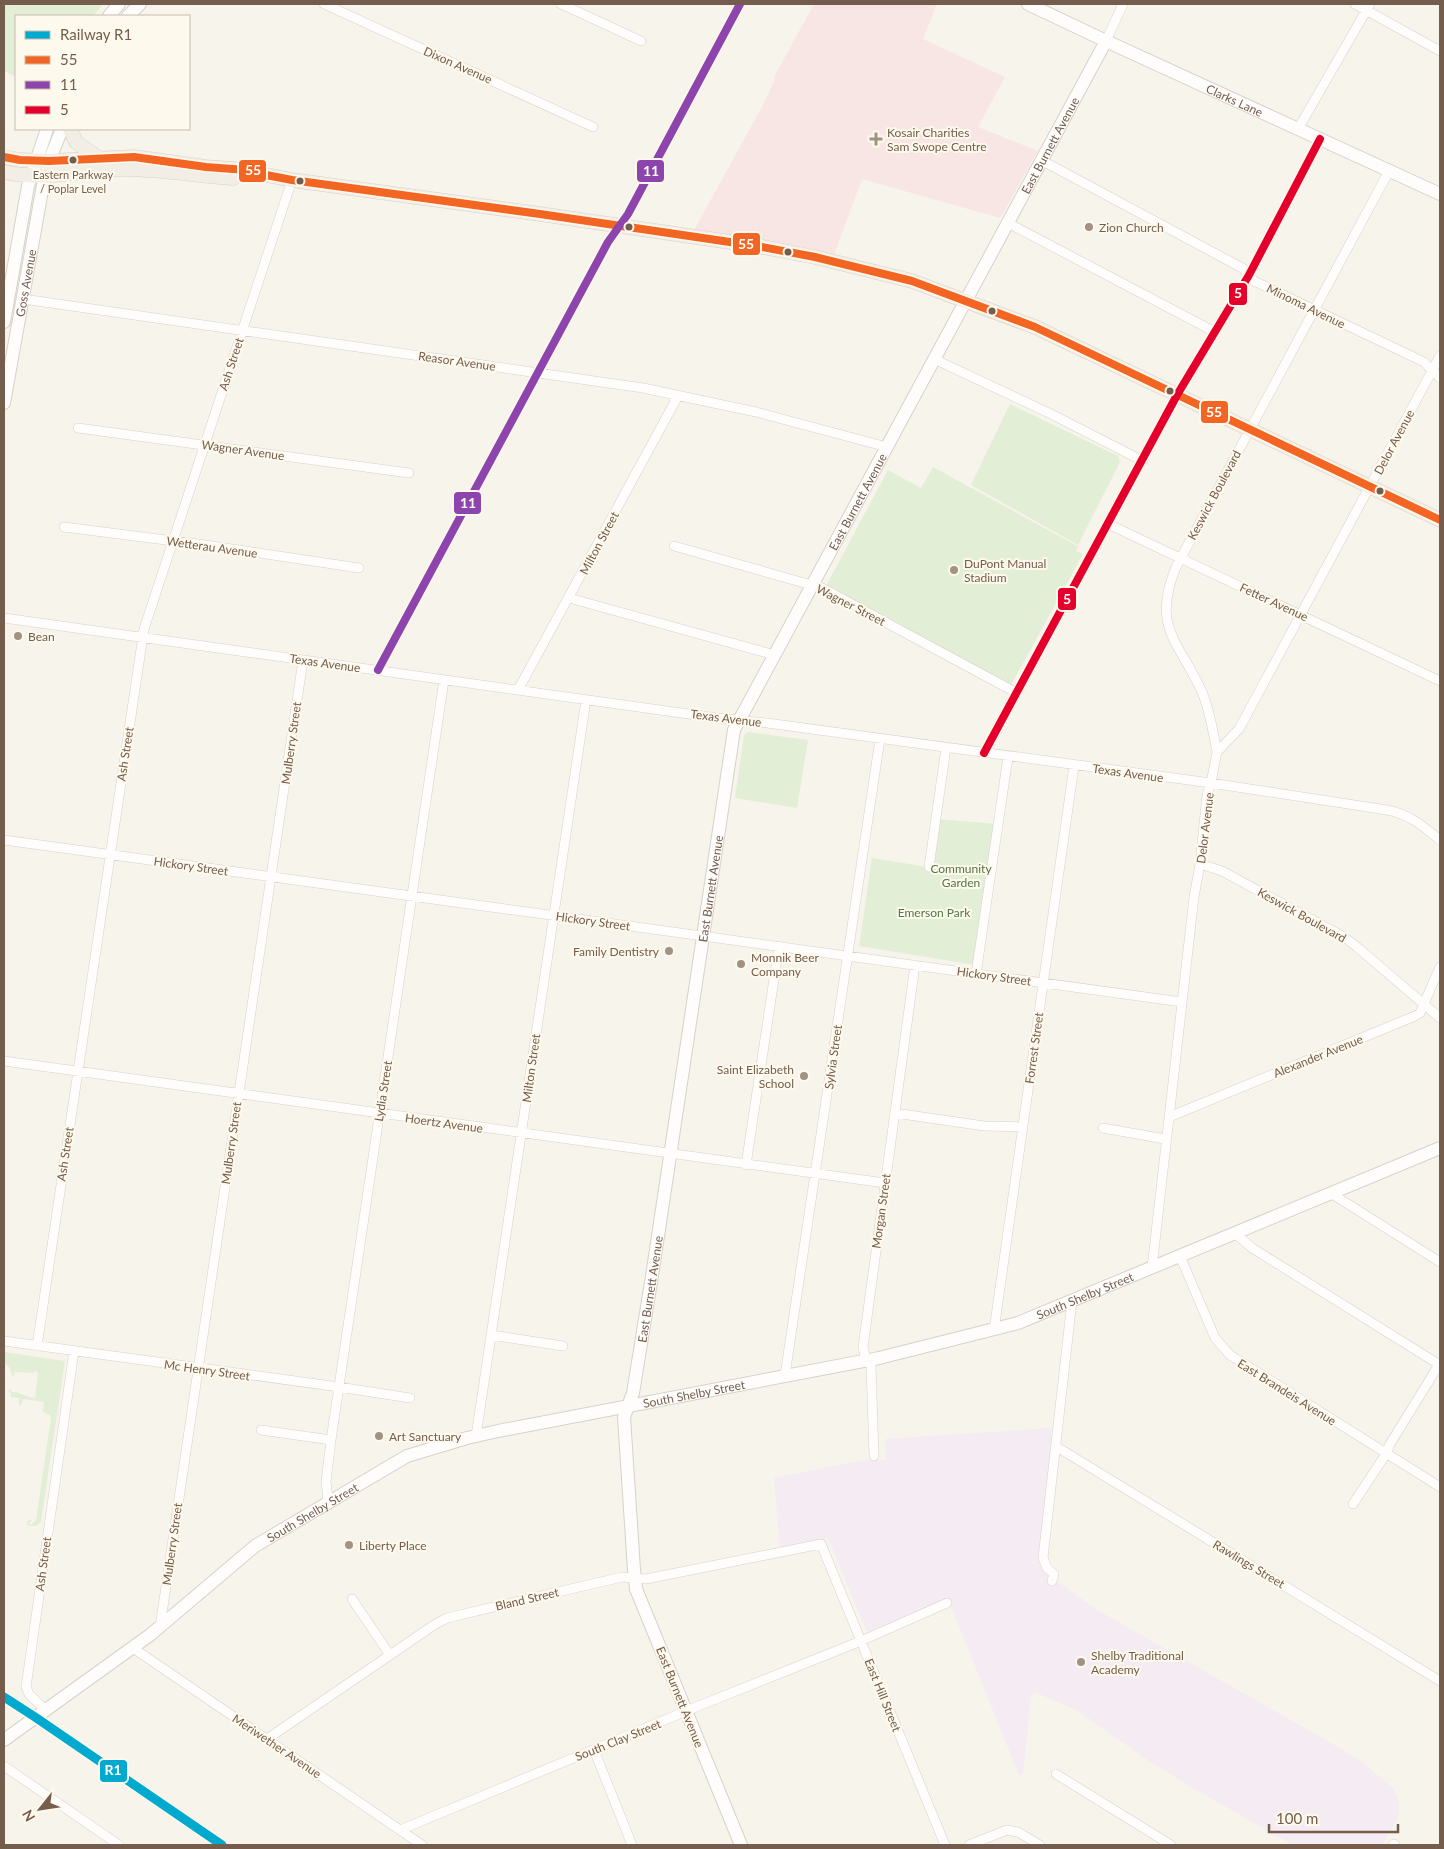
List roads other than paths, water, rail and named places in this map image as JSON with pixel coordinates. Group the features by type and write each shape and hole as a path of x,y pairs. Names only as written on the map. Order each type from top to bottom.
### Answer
{"main road":[{"path":"70,130 76,142 100,158"},
{"path":"4,157 42,161 145,158 206,167 259,171 266,175 292,180 757,246 814,257 912,281 1035,327 1440,520"},
{"path":"4,172 46,176 118,169 139,169 206,177 259,180 266,175"}],"street":[{"path":"110,15 119,4"},
{"path":"129,15 140,4"},
{"name":"Dixon Avenue","path":"324,4 593,126"},
{"path":"561,4 641,41"},
{"path":"378,670 538,372 618,227 628,214 740,4"},
{"name":"Clarks Lane","path":"1028,4 1440,194"},
{"name":"East Burnett Avenue","path":"741,1845 636,1589 624,1416 633,1393 728,757 734,730 739,720 1106,41 1123,4"},
{"path":"1354,4 1368,7 1440,51"},
{"path":"1298,129 1368,7"},
{"path":"42,161 47,130"},
{"path":"42,161 61,130"},
{"path":"984,753 1178,395 1249,275 1320,139"},
{"name":"Minoma Avenue","path":"1041,160 1244,269 1254,281 1424,362 1440,378"},
{"name":"Goss Avenue","path":"4,403 46,176 42,161"},
{"name":"Goss Avenue","path":"4,322 8,280 31,176 42,161"},
{"name":"Keswick Boulevard","path":"1217,752 1202,694 1173,642 1167,622 1166,600 1168,589 1180,558 1389,171"},
{"name":"Ash Street","path":"37,1346 146,622 292,180"},
{"path":"1008,223 1215,332"},
{"name":"Reasor Avenue","path":"23,299 643,388 756,412 886,447"},
{"name":"Delor Avenue","path":"1152,1268 1165,1139 1194,897 1200,864 1207,795 1217,752 1239,729 1440,356"},
{"path":"934,359 1143,460"},
{"name":"Milton Street","path":"518,690 678,396"},
{"name":"Wagner Avenue","path":"78,428 408,473"},
{"name":"Fetter Avenue","path":"1108,524 1440,681"},
{"name":"Wetterau Avenue","path":"64,527 359,568"},
{"name":"Wagner Street","path":"674,546 822,588 1017,693"},
{"path":"568,598 775,655"},
{"name":"Texas Avenue","path":"4,618 586,700 1211,784 1397,812 1414,819 1440,840"},
{"name":"Mulberry Street","path":"160,1627 303,660"},
{"name":"Lydia Street","path":"328,1502 326,1481 331,1440 444,680"},
{"name":"Milton Street","path":"476,1436 586,700"},
{"name":"Sylvia Street","path":"785,1374 880,739"},
{"path":"929,867 946,748"},
{"path":"976,974 1008,756"},
{"name":"Forrest Street","path":"994,1330 1074,766"},
{"name":"Hickory Street","path":"4,840 1182,1002"},
{"name":"Keswick Boulevard","path":"1200,864 1222,871 1344,937 1440,1018"},
{"path":"746,1165 779,946"},
{"name":"Morgan Street","path":"874,1456 871,1365 866,1360 863,1347 915,965"},
{"name":"Alexander Avenue","path":"1169,1118 1415,1016 1420,1013 1440,968"},
{"name":"Hoertz Avenue","path":"4,1061 885,1183"},
{"path":"895,1113 984,1126 1023,1127"},
{"path":"1102,1128 1165,1139"},
{"name":"South Shelby Street","path":"4,1740 133,1648 250,1549 407,1456 476,1436 785,1374 866,1360 1018,1323 1440,1148"},
{"path":"1332,1194 1440,1262"},
{"path":"1236,1234 1252,1248 1440,1364 1390,1444 1386,1454 1353,1504"},
{"name":"East Brandeis Avenue","path":"1180,1256 1215,1338 1230,1356 1440,1487"},
{"path":"1052,1581 1054,1574 1047,1568 1043,1558 1072,1301"},
{"path":"491,1335 563,1346"},
{"name":"Mc Henry Street","path":"4,1342 410,1398"},
{"name":"Ash Street","path":"45,1710 29,1694 26,1687 74,1351"},
{"path":"261,1430 331,1440"},
{"name":"Rawlings Street","path":"1057,1447 1440,1681"},
{"name":"Bland Street","path":"267,1740 447,1618 622,1578 646,1578 821,1544"},
{"name":"East Hill Street","path":"821,1544 945,1845"},
{"path":"352,1599 390,1655"},
{"name":"South Clay Street","path":"400,1830 947,1603"},
{"name":"Meriwether Avenue","path":"133,1648 422,1845"},
{"path":"594,1750 632,1845"},
{"path":"4,1766 119,1845"},
{"path":"1056,1774 1171,1845"},
{"path":"969,1845 1007,1830 1012,1830 1040,1845"}],"rail line":[{"name":"R1","path":"4,1697 222,1845"}],"place":[{"name":"Kosair Charities Sam Swope Centre","path":"876,139"},
{"name":"Eastern Parkway / Poplar Level","path":"73,160"},
{"name":"Zion Church","path":"1089,227"},
{"name":"DuPont Manual Stadium","path":"954,570"},
{"name":"Bean","path":"18,636"},
{"name":"Family Dentistry","path":"669,951"},
{"name":"Monnik Beer Company","path":"741,964"},
{"name":"Saint Elizabeth School","path":"804,1076"},
{"name":"Art Sanctuary","path":"379,1436"},
{"name":"Liberty Place","path":"349,1545"},
{"name":"Shelby Traditional Academy","path":"1081,1662"}],"park label":[{"name":"Community Garden","path":"961,875"},
{"name":"Emerson Park","path":"934,912"}]}
